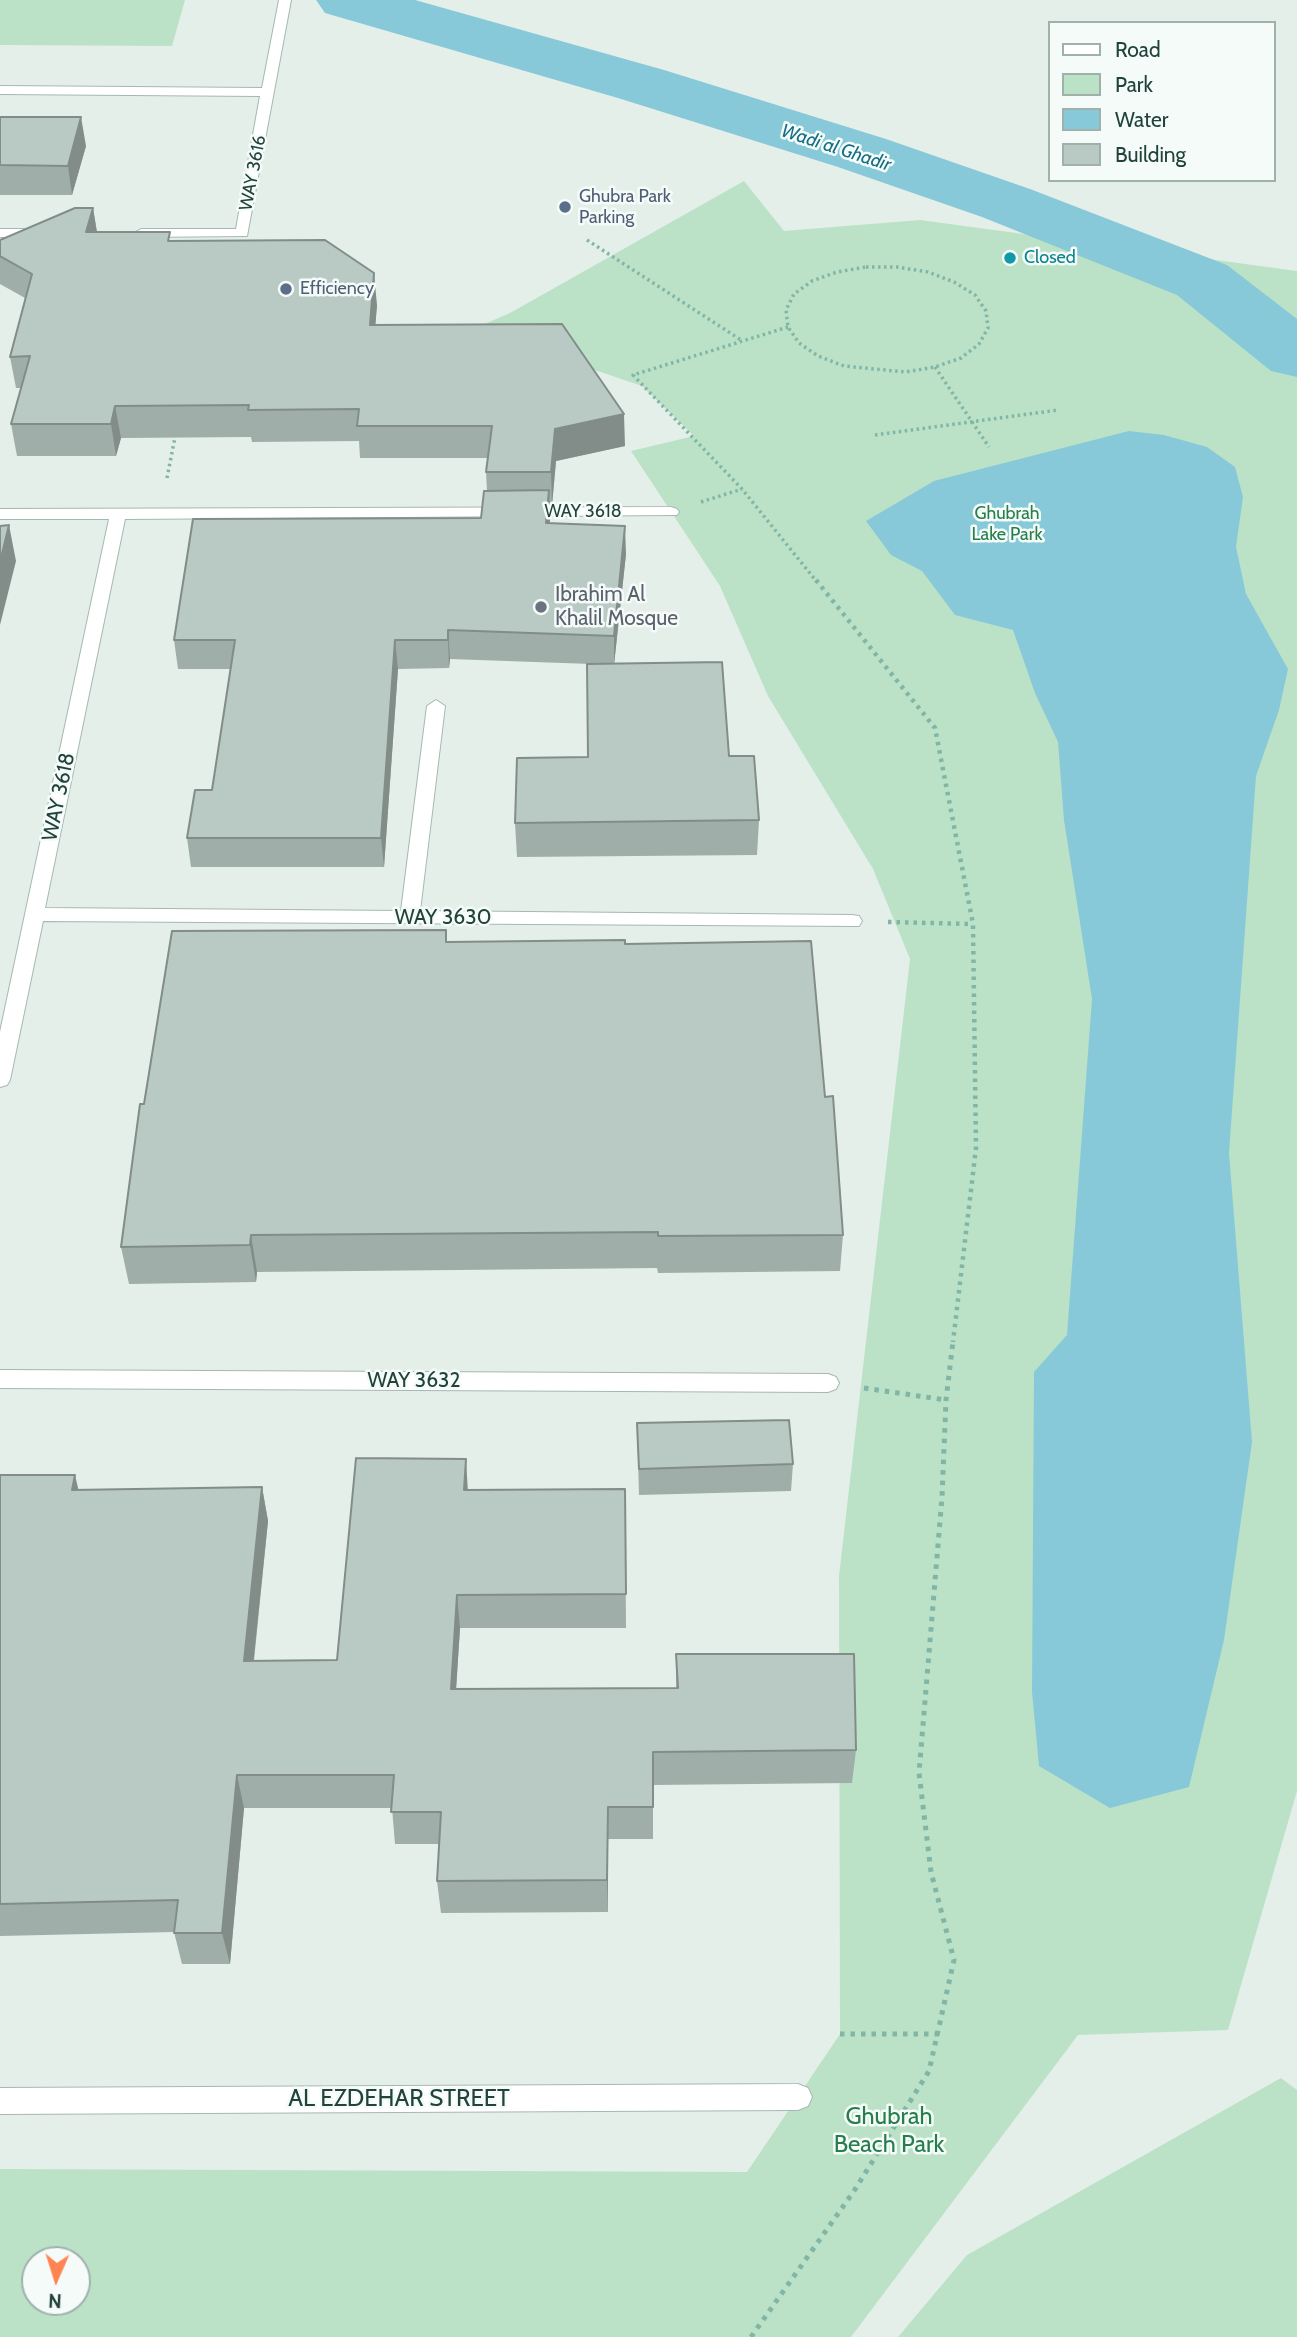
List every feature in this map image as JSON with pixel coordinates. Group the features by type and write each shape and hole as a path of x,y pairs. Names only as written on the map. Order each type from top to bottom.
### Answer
{"street":[{"name":"WAY 3616","path":"122,233 242,233 285,0"},
{"path":"0,90 268,92"},
{"path":"0,233 54,233"},
{"name":"WAY 3618","path":"0,514 671,512"},
{"name":"WAY 3618","path":"0,1080 118,513"},
{"path":"410,918 436,706"},
{"name":"WAY 3630","path":"34,914 852,921"},
{"name":"WAY 3632","path":"0,1379 828,1383"},
{"name":"AL EZDEHAR STREET","path":"0,2101 798,2097"}],"path":[{"path":"587,240 742,341"},
{"path":"866,267 897,267 928,272 954,282 975,295 986,311 988,328 979,344 961,358 935,367 905,372 844,366 818,356 799,342 788,327 786,310 794,294 812,281 837,272 866,267"},
{"path":"751,2337 854,2191 929,2070 954,1961 931,1872 919,1773 942,1497 946,1400 976,1148 973,925 935,728 742,489 633,375 788,327"},
{"path":"935,367 989,447"},
{"path":"875,435 1058,410"},
{"path":"160,513 179,420"},
{"path":"852,921 973,925"},
{"path":"828,1383 946,1400"},
{"path":"840,2034 939,2034"}],"green space":[{"path":"0,0 185,0 172,46 0,45"},
{"name":"Ghubrah Lake Park","path":"744,181 784,231 920,220 1297,271 1297,1791 1228,2030 1078,2035 851,2337 0,2337 0,2169 747,2172 840,2034 839,1576 910,959 873,869 768,696 720,586 631,451 694,436 642,386 473,329 510,313"},
{"path":"1281,2078 1297,2090 1297,2337 898,2337 967,2255"}],"water":[{"path":"1129,431 1164,435 1207,447 1235,467 1243,497 1236,547 1246,594 1288,669 1279,710 1256,776 1229,1153 1252,1442 1224,1640 1189,1787 1110,1808 1039,1766 1032,1692 1034,1372 1067,1335 1092,999 1064,820 1058,742 1035,693 1013,630 955,615 922,571 891,555 866,521 934,481"}],"building":[{"path":"0,117 81,117 68,166 0,165"},
{"path":"75,208 93,208 86,232 170,232 168,241 325,240 374,273 370,325 562,324 624,414 555,429 551,472 486,472 492,426 357,426 359,409 248,410 249,405 115,406 111,424 11,424 30,356 10,357 32,274 0,256 0,240"},
{"path":"549,490 546,523 625,526 614,636 448,630 448,640 395,640 381,838 187,838 195,790 212,790 235,640 174,640 193,519 481,518 484,491"},
{"path":"9,525 0,562 0,526"},
{"path":"722,662 729,756 754,756 759,820 515,823 517,758 588,757 587,664"},
{"path":"446,930 446,942 625,940 625,944 811,941 825,1097 833,1096 843,1235 658,1236 658,1232 251,1235 250,1245 121,1247 140,1104 144,1104 172,931"},
{"path":"789,1420 793,1464 639,1469 637,1423"},
{"path":"356,1458 466,1459 464,1490 625,1489 626,1594 457,1595 451,1689 678,1688 676,1654 854,1654 856,1750 653,1752 653,1807 608,1807 607,1880 437,1881 441,1812 391,1812 394,1775 237,1775 222,1933 174,1933 178,1900 0,1904 0,1475 75,1475 72,1490 262,1487 244,1661 337,1660"}],"waterway":[{"name":"Wadi al Ghadir","path":"347,0 641,84 862,153 1006,203 1202,280 1297,355"}],"place":[{"name":"Ghubra Park Parking","path":"565,207"},
{"name":"Closed","path":"1010,258"},
{"name":"Efficiency","path":"286,289"},
{"name":"Ibrahim Al Khalil Mosque","path":"541,607"}],"park label":[{"name":"Ghubrah Beach Park","path":"889,2131"}]}
